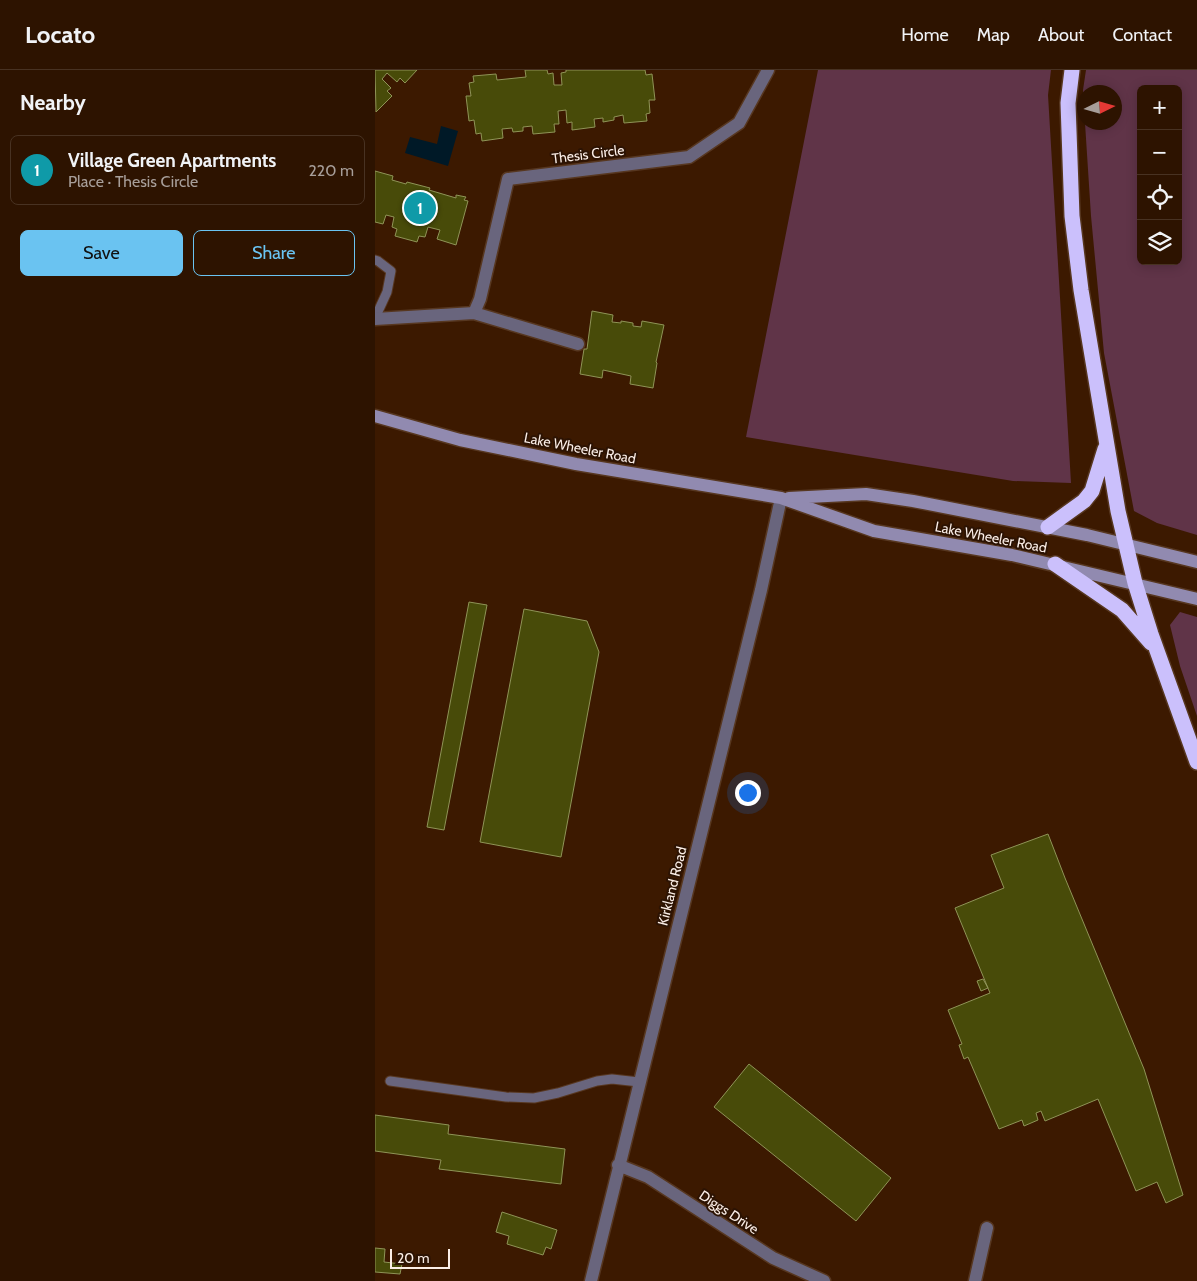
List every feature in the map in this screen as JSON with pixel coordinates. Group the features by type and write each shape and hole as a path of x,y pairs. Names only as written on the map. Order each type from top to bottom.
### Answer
{"highway":[{"path":"1072,70 1068,103 1072,216 1081,290 1118,512 1135,583 1197,762"},
{"path":"1048,527 1084,502 1092,492 1106,445"},
{"path":"1055,564 1122,610 1157,650"}],"main road":[{"name":"Lake Wheeler Road","path":"375,416 460,440 576,464 781,498 874,531 1055,564 1197,599"},
{"name":"Lake Wheeler Road","path":"781,498 866,494 913,501 1048,527 1197,562"}],"street":[{"name":"Thesis Circle","path":"474,313 480,299 508,179 689,157 739,123 768,70"},
{"path":"375,318 474,313 578,344"},
{"name":"Kirkland Road","path":"591,1281 761,590 781,498"},
{"name":"Diggs Drive","path":"618,1165 648,1177 773,1258 824,1281"},
{"path":"975,1281 987,1228"}],"lane":[{"path":"375,260 378,260 391,270 387,292 375,318"},
{"path":"390,1081 534,1098 612,1079 639,1082"}],"shaded area":[{"path":"818,70 1051,70 1048,95 1071,483 1013,481 746,437"},
{"path":"1086,70 1197,70 1197,535 1157,523 1134,511 1104,353 1091,216 1085,130 1122,130 1122,85 1084,85"},
{"path":"1180,612 1197,617 1197,716 1180,666 1170,625"}],"water":[{"path":"441,126 458,131 448,166 405,153 410,137 437,144"}],"building":[{"path":"375,70 417,70 405,83 400,78 397,82 387,73 382,79 391,88 387,91 392,96 376,112"},
{"path":"525,70 547,70 548,74 553,73 554,85 562,85 561,73 566,72 566,70 645,70 646,75 652,74 655,100 649,100 650,113 646,114 647,121 624,123 623,115 614,117 614,120 603,122 603,118 594,119 595,127 572,130 572,122 567,123 566,110 558,111 559,124 554,124 555,132 533,134 532,126 523,127 523,131 513,132 512,128 502,129 503,138 482,141 481,133 476,134 474,120 469,121 466,96 471,96 469,83 474,82 473,76 496,74 497,80 526,77"},
{"path":"375,171 393,176 392,180 406,184 407,182 430,188 429,190 456,198 456,195 466,197 464,200 468,201 456,245 437,239 440,230 428,227 425,237 419,236 417,242 395,236 397,229 392,227 394,217 386,215 383,224 375,222"},
{"path":"592,311 613,315 612,322 633,323 633,326 641,327 642,321 664,325 656,362 653,388 630,384 631,376 603,370 602,378 580,374 584,349 587,349"},
{"path":"469,602 487,605 444,830 427,827"},
{"path":"524,609 587,621 599,652 561,857 480,842"},
{"path":"1048,834 1144,1069 1183,1195 1166,1203 1157,1182 1136,1191 1098,1099 1045,1121 1041,1111 1036,1113 1038,1120 1024,1126 1022,1120 999,1129 968,1057 964,1059 959,1045 962,1044 948,1010 990,993 955,908 1004,888 991,855"},
{"path":"983,979 988,988 981,991 977,981"},
{"path":"749,1064 891,1178 856,1221 714,1107"},
{"path":"375,1115 449,1125 448,1134 565,1149 561,1184 439,1169 441,1160 375,1151"},
{"path":"502,1212 557,1230 551,1249 546,1247 543,1255 507,1244 509,1236 496,1232"},
{"path":"375,1248 385,1249 384,1262 402,1264 400,1274 375,1272"}],"place":[{"name":"Village Green Apartments","path":"420,208"}]}
